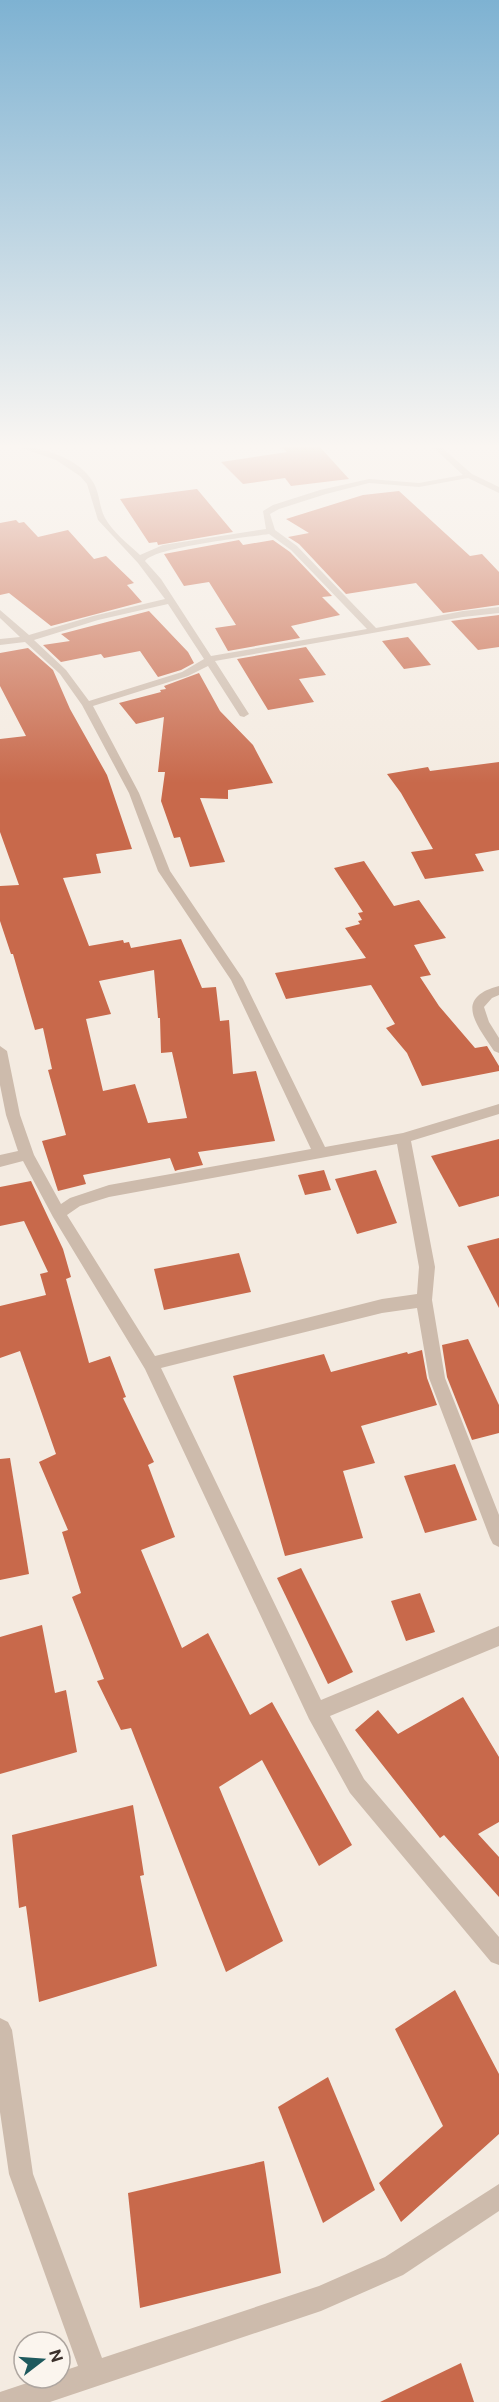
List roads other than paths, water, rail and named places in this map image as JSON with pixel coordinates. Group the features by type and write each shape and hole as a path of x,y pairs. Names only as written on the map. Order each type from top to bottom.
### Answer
{"street":[{"path":"305,559 374,631"},
{"path":"141,561 210,659 244,714"},
{"path":"0,642 27,639 96,618 170,601"},
{"path":"87,705 185,674 210,659 463,614 499,610"},
{"path":"0,613 63,672 87,705 134,793 164,871 237,979 321,1154"},
{"path":"499,990 480,997 477,1013 499,1047"},
{"path":"0,1051 13,1115 27,1155 58,1213 151,1364 316,1712 357,1786 499,1954"},
{"path":"58,1213 75,1202 109,1191 403,1138 499,1109"},
{"path":"403,1138 428,1267 424,1300 437,1378 499,1538"},
{"path":"0,1161 27,1155"},
{"path":"151,1364 382,1306 424,1300"},
{"path":"316,1712 499,1636"},
{"path":"0,2030 21,2174 95,2375"},
{"path":"10,2402 321,2298 394,2266 499,2196"}]}
